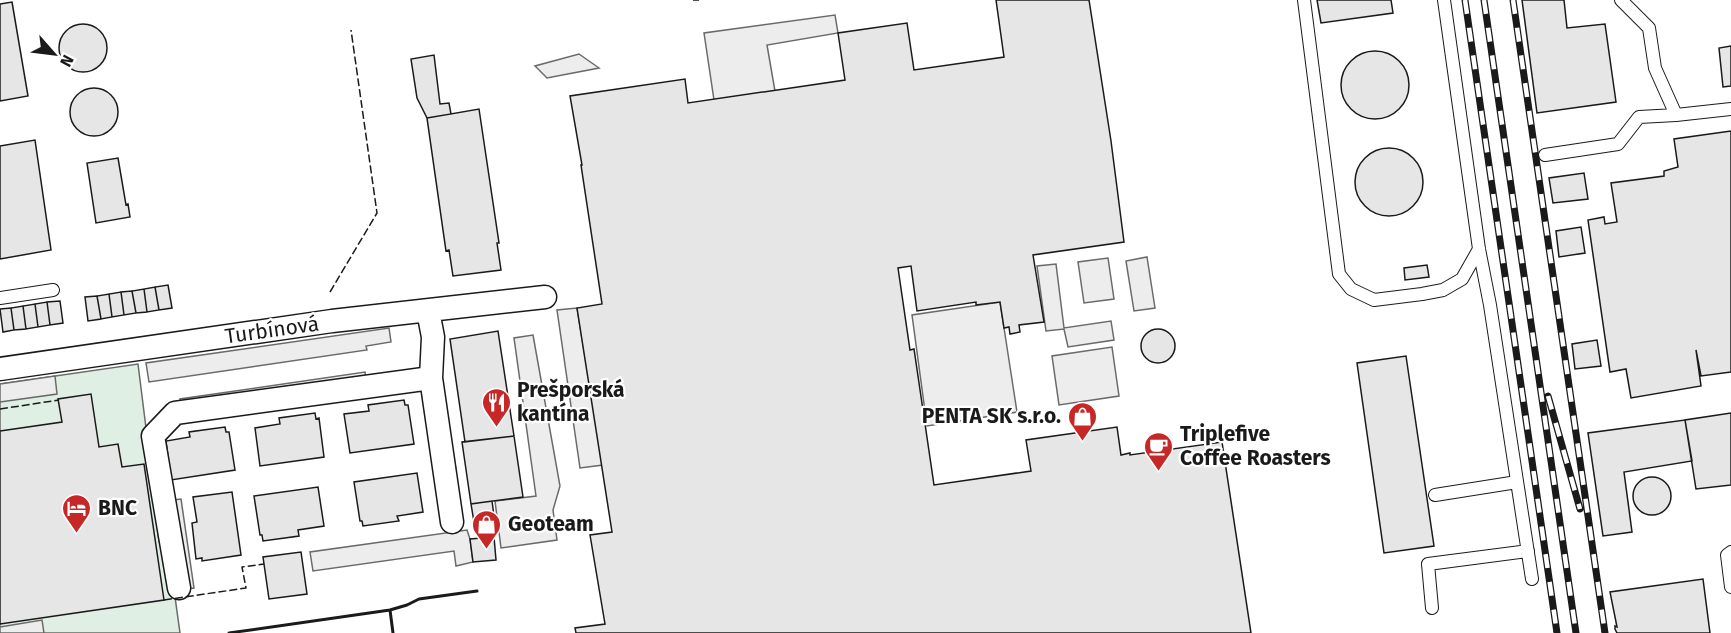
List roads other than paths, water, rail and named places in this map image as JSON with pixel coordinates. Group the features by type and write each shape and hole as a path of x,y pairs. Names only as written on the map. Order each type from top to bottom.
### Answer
{"street":[{"name":"Turbínová","path":"0,369 332,321 545,297"},
{"path":"428,310 433,337 431,378 452,522"},
{"path":"179,588 153,435 175,413 431,378"}],"lane":[{"path":"1304,0 1339,274 1351,289 1374,300 1422,294 1443,290 1462,279 1479,249"},
{"path":"1444,0 1479,249 1490,305 1532,579"},
{"path":"1621,0 1649,28 1655,68 1676,115"},
{"path":"1545,155 1618,144 1639,117 1731,108"},
{"path":"0,298 53,290"},
{"path":"1435,495 1517,482"},
{"path":"1432,608 1428,564 1528,551"},
{"path":"1731,552 1727,555 1731,587"}],"railway":[{"path":"1465,0 1557,633"},
{"path":"1484,0 1576,633"},
{"path":"1513,0 1605,633"},
{"path":"1548,396 1580,509"}],"place":[{"name":"Prešporská kantína","path":"496,428"},
{"name":"PENTA SK s.r.o.","path":"1082,442"},
{"name":"Triplefive Coffee Roasters","path":"1159,472"},
{"name":"BNC","path":"77,534"},
{"name":"Geoteam","path":"487,550"}]}
